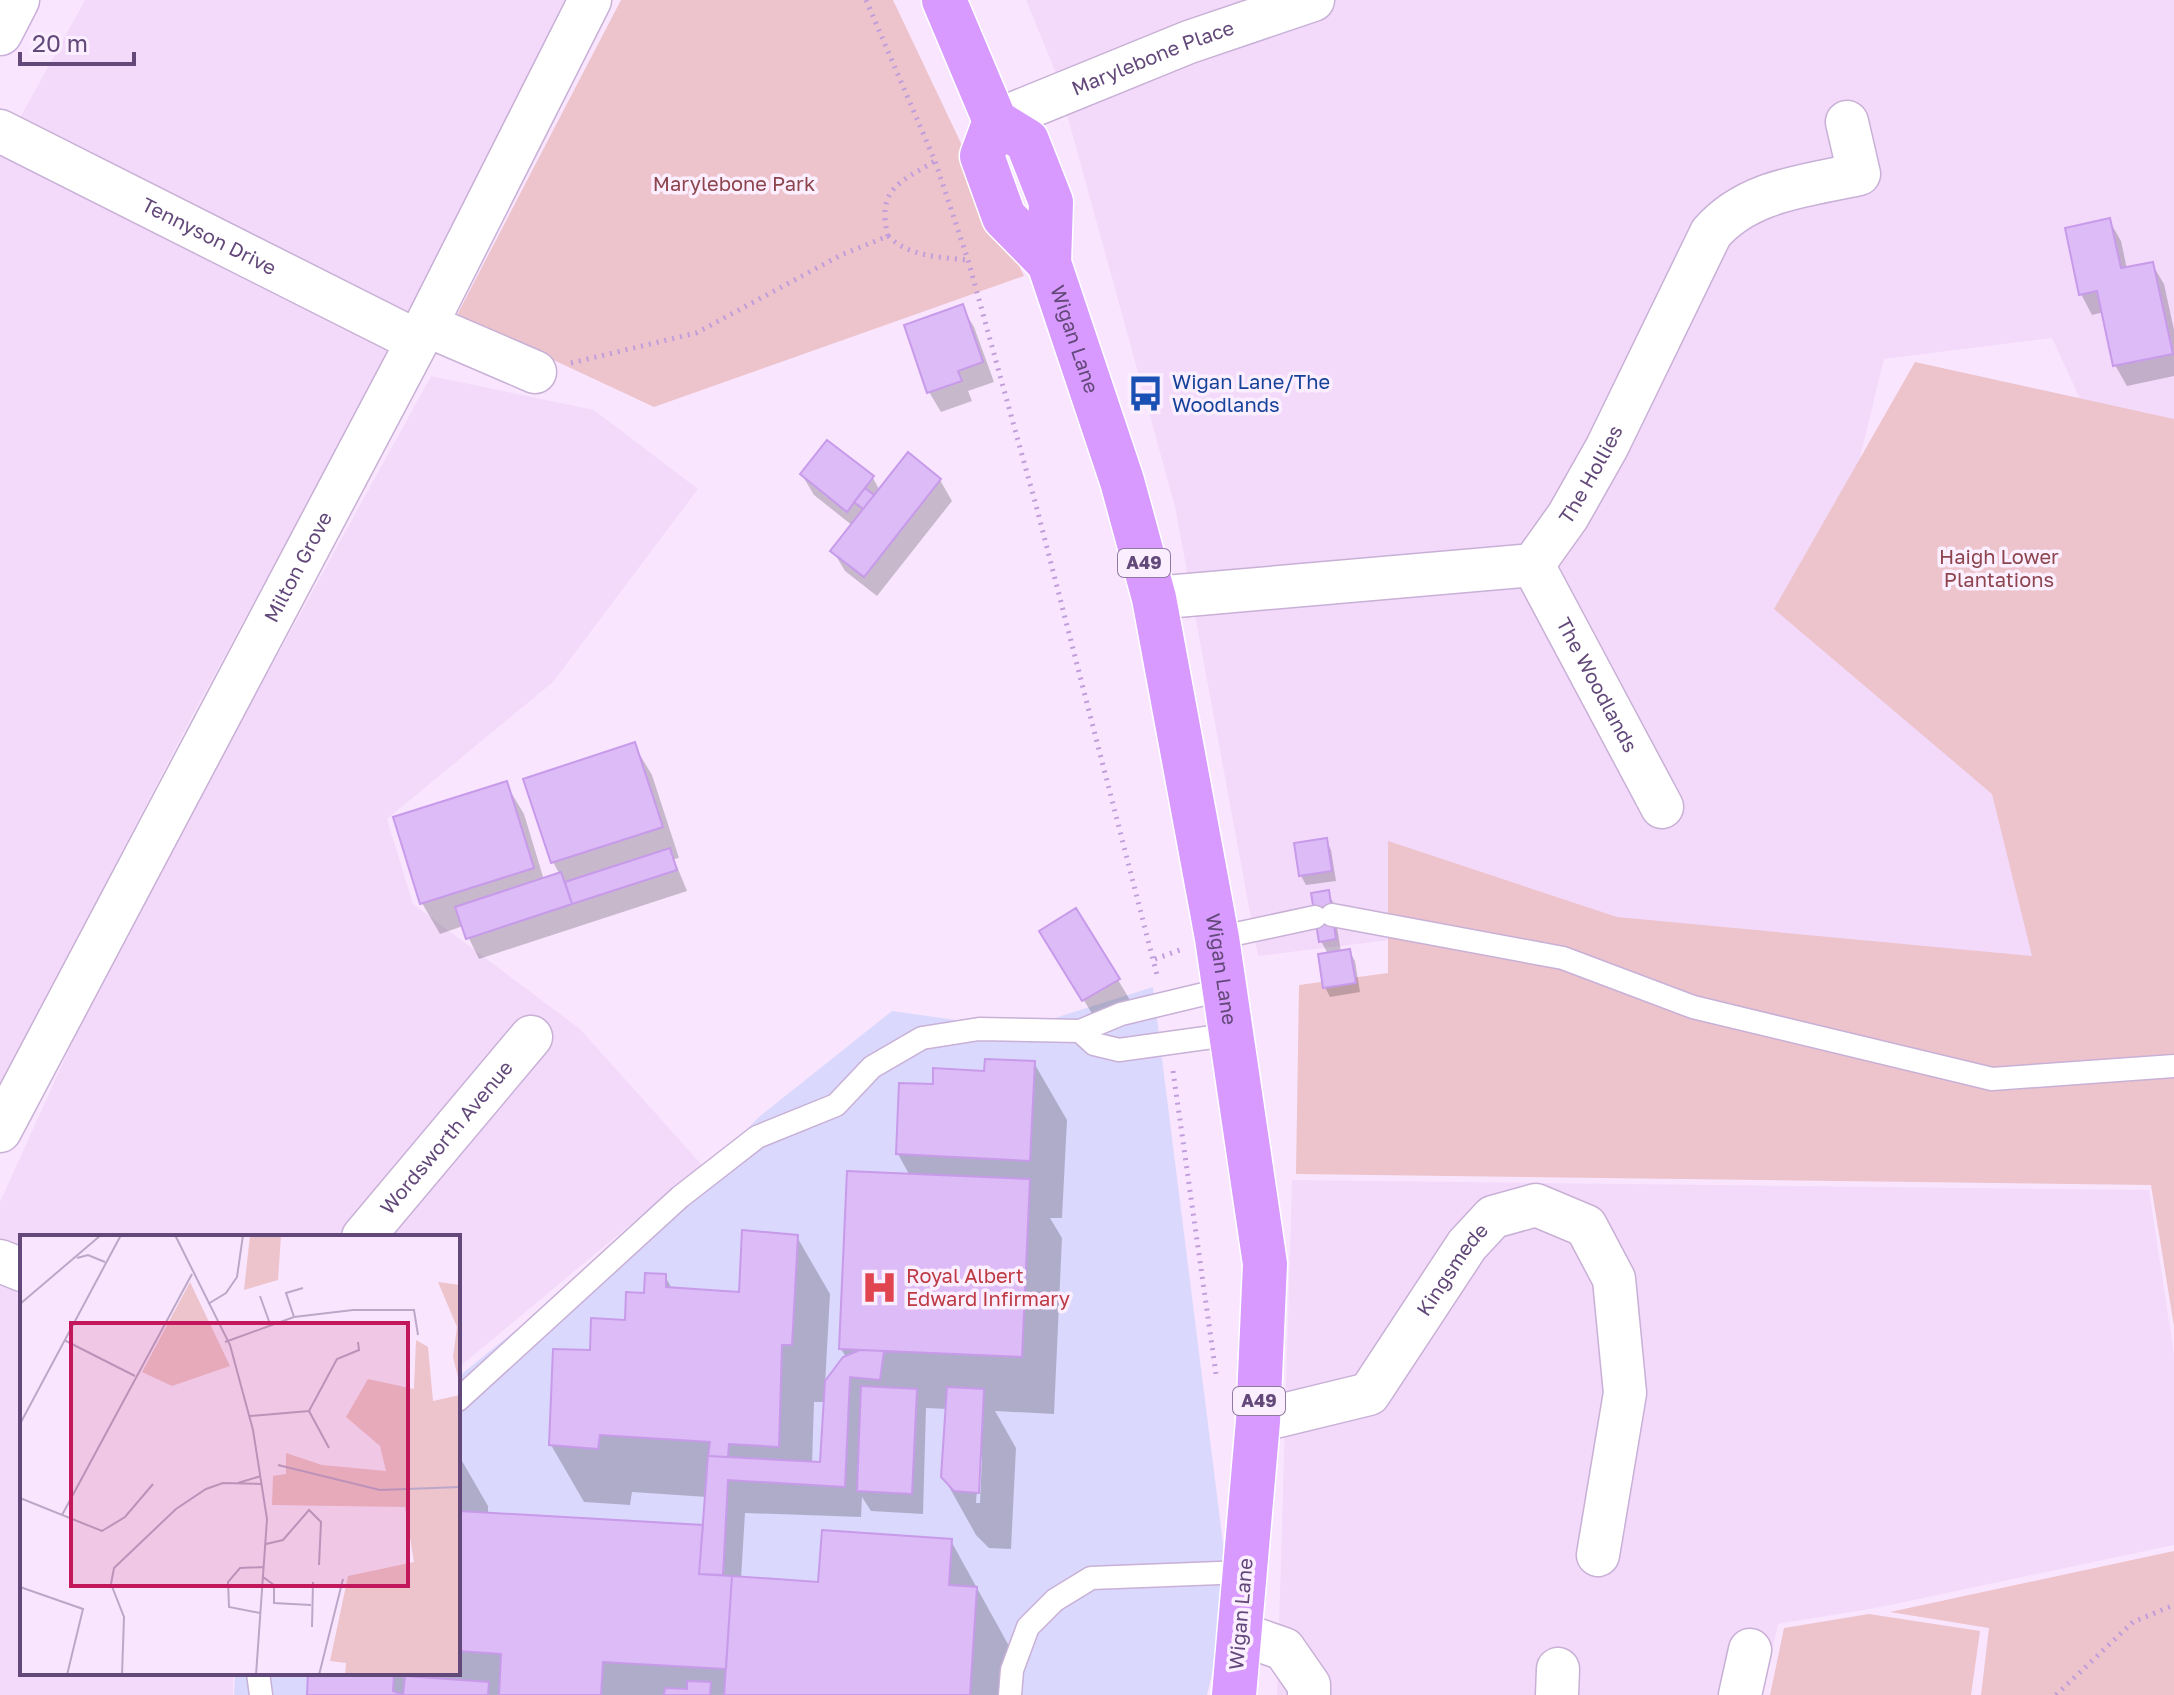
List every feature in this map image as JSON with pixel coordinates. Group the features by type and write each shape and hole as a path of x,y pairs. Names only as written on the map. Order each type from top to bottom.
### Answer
{"highway":[{"path":"944,0 995,121"},
{"name":"Wigan Lane","path":"995,121 982,156 1004,217 1049,263 1122,481 1154,598 1234,1034 1265,1264 1258,1421 1234,1695"}],"main road":[{"path":"0,33 17,0"}],"street":[{"name":"Milton Grove","path":"0,1131 421,333 590,0"},
{"name":"Marylebone Place","path":"995,121 1292,3"},
{"name":"The Hollies","path":"1533,565 1568,516 1607,447 1711,233 1726,216 1743,204 1859,174 1847,122"},
{"name":"Tennyson Drive","path":"0,131 421,333 535,372"},
{"path":"1154,598 1533,565"},
{"name":"The Woodlands","path":"1533,565 1662,807"},
{"name":"Wordsworth Avenue","path":"365,1235 531,1037"},
{"name":"Kingsmede","path":"1258,1421 1369,1394 1467,1245 1493,1217 1536,1205 1586,1226 1614,1279 1625,1393 1598,1555"},
{"path":"0,1261 20,1269"},
{"path":"1241,1634 1284,1649 1309,1685 1309,1695"},
{"path":"1740,1695 1750,1650"}],"lane":[{"path":"1217,938 1324,916 1563,958 1693,1007 1992,1079 2174,1066"},
{"path":"460,1398 680,1197 757,1137 836,1105 872,1067 922,1038 979,1029 1080,1031 1121,1014 1225,989"},
{"path":"1080,1031 1094,1044 1119,1050 1234,1034"},
{"path":"1010,1695 1012,1670 1028,1627 1055,1600 1091,1578 1245,1572"},
{"path":"258,1675 261,1695"}],"path":[{"path":"866,0 935,161 968,260 1155,959 1162,1006"},
{"path":"935,161 894,184 885,204 888,236 898,246 917,253 968,260"},
{"path":"535,372 696,333 841,255 888,236"},
{"path":"1169,1045 1217,1380"},
{"path":"2056,1695 2133,1622 2174,1605"}],"shaded area":[{"path":"85,0 580,0 191,718 0,1088 0,154"},
{"path":"1026,0 2174,0 2174,583 2165,583 2052,338 1884,359 1834,565 2043,826 2105,1017 1507,926 1258,956 1175,507 1055,71"},
{"path":"431,376 594,410 698,489 553,682 387,819 413,904 580,1029 702,1165 460,1366 460,1235 20,1235 20,1675 233,1675 233,1695 0,1695 0,1202 107,965"},
{"name":"Royal Albert Edward Infirmary","path":"1153,987 1224,1551 1222,1630 1207,1695 234,1695 235,1675 460,1675 460,1375 680,1197 759,1117 892,1011 1020,1029"},
{"path":"1292,1180 2149,1190 2174,1354 2174,1545 1881,1607 1778,1624 1763,1695 1277,1695"}],"green space":[{"name":"Marylebone Park","path":"621,0 893,0 1024,276 654,407 457,315"},
{"name":"Haigh Lower Plantations","path":"1915,362 2174,419 2174,1326 2151,1185 1296,1174 1299,985 1388,973 1388,841 1617,917 2032,956 1992,794 1774,609"},
{"path":"2174,1551 2174,1695 1981,1695 1989,1628 1890,1612"},
{"path":"1869,1614 1980,1631 1971,1695 1770,1695 1784,1628"}],"building":[{"path":"2110,218 2121,268 2153,262 2173,354 2113,366 2097,291 2079,295 2065,228"},
{"path":"963,304 983,362 958,371 962,381 927,393 904,325"},
{"path":"827,440 874,476 847,512 800,474"},
{"path":"908,452 941,479 864,577 830,551"},
{"path":"865,488 874,495 863,509 854,502"},
{"path":"635,742 663,827 551,863 523,779"},
{"path":"507,781 534,868 420,904 393,817"},
{"path":"1327,838 1332,871 1299,876 1294,843"},
{"path":"670,848 677,870 572,904 565,882"},
{"path":"561,872 572,904 466,939 455,907"},
{"path":"1329,890 1336,939 1319,942 1311,893"},
{"path":"1076,908 1120,979 1082,1001 1039,931"},
{"path":"1350,949 1356,983 1323,988 1318,954"},
{"path":"985,1059 1035,1061 1030,1161 896,1154 899,1083 933,1084 933,1068 984,1071"},
{"path":"847,1171 1030,1179 1022,1357 839,1349"},
{"path":"742,1230 798,1235 792,1345 782,1345 779,1447 729,1444 728,1457 708,1456 710,1442 600,1435 598,1449 549,1445 553,1349 590,1350 591,1318 625,1320 626,1292 644,1293 645,1273 666,1274 666,1287 739,1292"},
{"path":"860,1350 884,1351 880,1380 850,1377 845,1487 728,1480 723,1575 699,1574 708,1456 820,1462 825,1381 843,1357"},
{"path":"861,1386 917,1389 912,1494 857,1491"},
{"path":"947,1387 984,1389 979,1493 954,1491 941,1477"},
{"path":"460,1511 703,1525 699,1574 732,1576 726,1669 603,1662 601,1695 499,1695 501,1654 460,1651"},
{"path":"822,1530 952,1539 949,1585 977,1587 970,1695 724,1695 732,1576 818,1582"},
{"path":"308,1675 394,1675 393,1691 403,1695 307,1695"},
{"path":"405,1676 489,1682 488,1695 403,1695"},
{"path":"687,1681 711,1682 710,1695 664,1695 665,1688 687,1689"}],"place":[{"name":"Wigan Lane/The Woodlands","path":"1146,393"},
{"name":"Royal Albert Edward Infirmary","path":"880,1287"}]}
